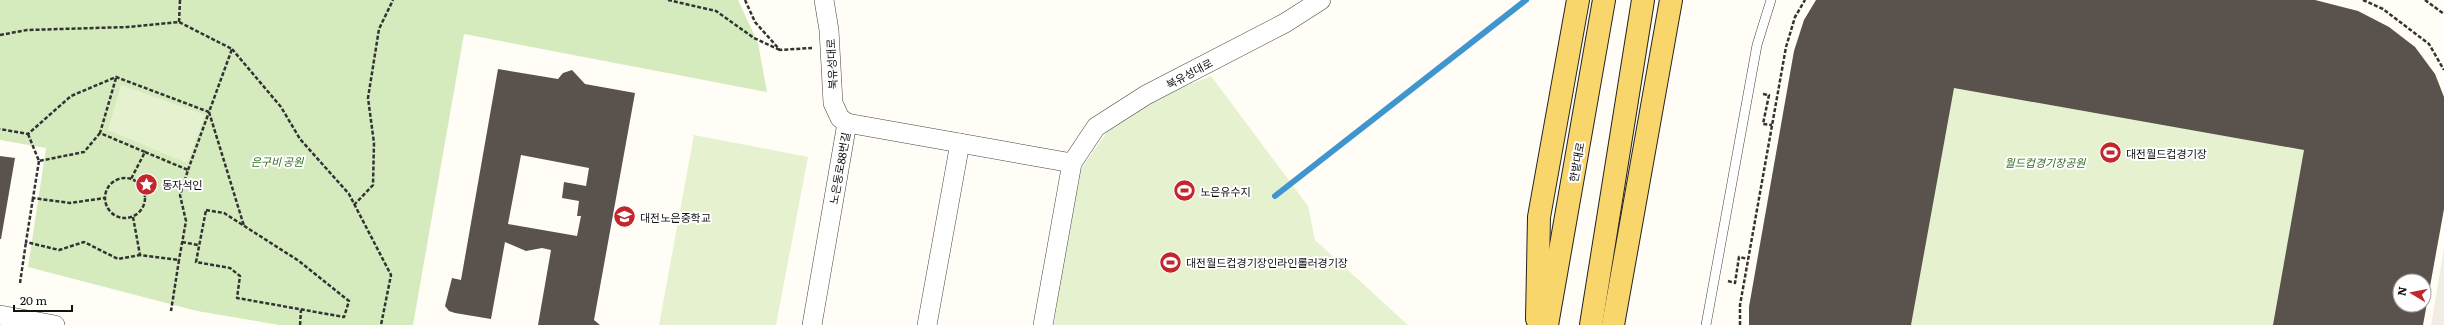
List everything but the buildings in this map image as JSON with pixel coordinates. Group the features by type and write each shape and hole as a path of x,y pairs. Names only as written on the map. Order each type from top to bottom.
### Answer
{"main road":[{"path":"1537,325 1539,217 1578,0"},
{"name":"한밭대로","path":"1547,325 1604,0"},
{"path":"1590,325 1643,0"},
{"path":"1612,325 1671,0"}],"street":[{"name":"북유성대로","path":"824,0 830,46 833,103 840,118 847,123"},
{"name":"북유성대로","path":"1072,163 1096,127 1146,95 1285,23 1321,0"},
{"name":"노은동로88번길","path":"812,325 847,123 1072,163"},
{"path":"927,325 960,143"},
{"path":"1043,325 1072,163"},
{"path":"0,315 56,325"}],"lane":[{"path":"1706,325 1757,45 1771,0"}],"path":[{"path":"179,22 180,0"},
{"path":"354,205 373,185 374,143 368,98 379,29 393,0"},
{"path":"668,0 716,11 754,38 780,50 830,46"},
{"path":"745,0 755,22 780,50"},
{"path":"1740,325 1740,305 1786,47 1795,17 1806,0"},
{"path":"2363,0 2383,9 2429,44 2444,70"},
{"path":"2425,0 2444,14"},
{"path":"0,35 27,30 128,28 179,22 232,49 281,107 300,139 349,194 391,275 381,325"},
{"path":"171,311 186,221 180,195 232,49"},
{"path":"28,134 71,96 116,77 209,112"},
{"path":"39,161 84,152 100,133 116,77"},
{"path":"1758,100 1760,93 1769,95 1763,124 1772,125"},
{"path":"209,112 244,227"},
{"path":"0,129 28,134"},
{"path":"100,133 188,170"},
{"path":"20,282 39,161 28,134"},
{"path":"131,179 145,152"},
{"path":"125,178 131,179 142,187 144,201 143,207 133,217 119,218 108,210 105,198 109,186 113,182 125,178"},
{"path":"33,198 70,203 105,198"},
{"path":"206,210 224,213 299,262 349,301 344,317 237,298 240,276 230,268 196,262 198,245 206,210"},
{"path":"133,217 140,255"},
{"path":"26,242 59,250 84,242 118,260 140,255 179,260"},
{"path":"182,242 198,245"},
{"path":"1729,275 1728,282 1735,283 1740,257 1748,259"},
{"path":"300,325 301,310"}],"green space":[{"name":"은구비 공원","path":"0,0 738,0 758,43 767,92 464,34 413,325 279,325 197,311 28,267 46,148 0,140"},
{"name":"대전월드컵경기장","path":"1816,0 2315,0 2358,11 2389,27 2415,47 2435,74 2444,97 2444,209 2432,275 2432,273 2392,273 2392,313 2425,313 2423,325 1749,325 1749,307 1794,51 1804,20"},
{"name":"노은유수지","path":"1211,76 1308,206 1315,240 1408,325 1054,325 1075,177 1110,128 1156,98"},
{"path":"121,85 205,115 187,163 108,130"},
{"path":"694,135 808,157 776,325 659,325"}],"shaded area":[{"path":"2444,248 2444,325 2431,325"}],"waterway":[{"path":"1275,196 1526,0"}],"place":[{"name":"대전월드컵경기장","path":"2110,153"},
{"name":"동자석인","path":"147,184"},
{"name":"노은유수지","path":"1185,191"},
{"name":"대전노은중학교","path":"625,217"},
{"name":"대전월드컵경기장인라인롤러경기장","path":"1170,262"}],"park label":[{"name":"월드컵경기장공원","path":"2045,162"}]}
